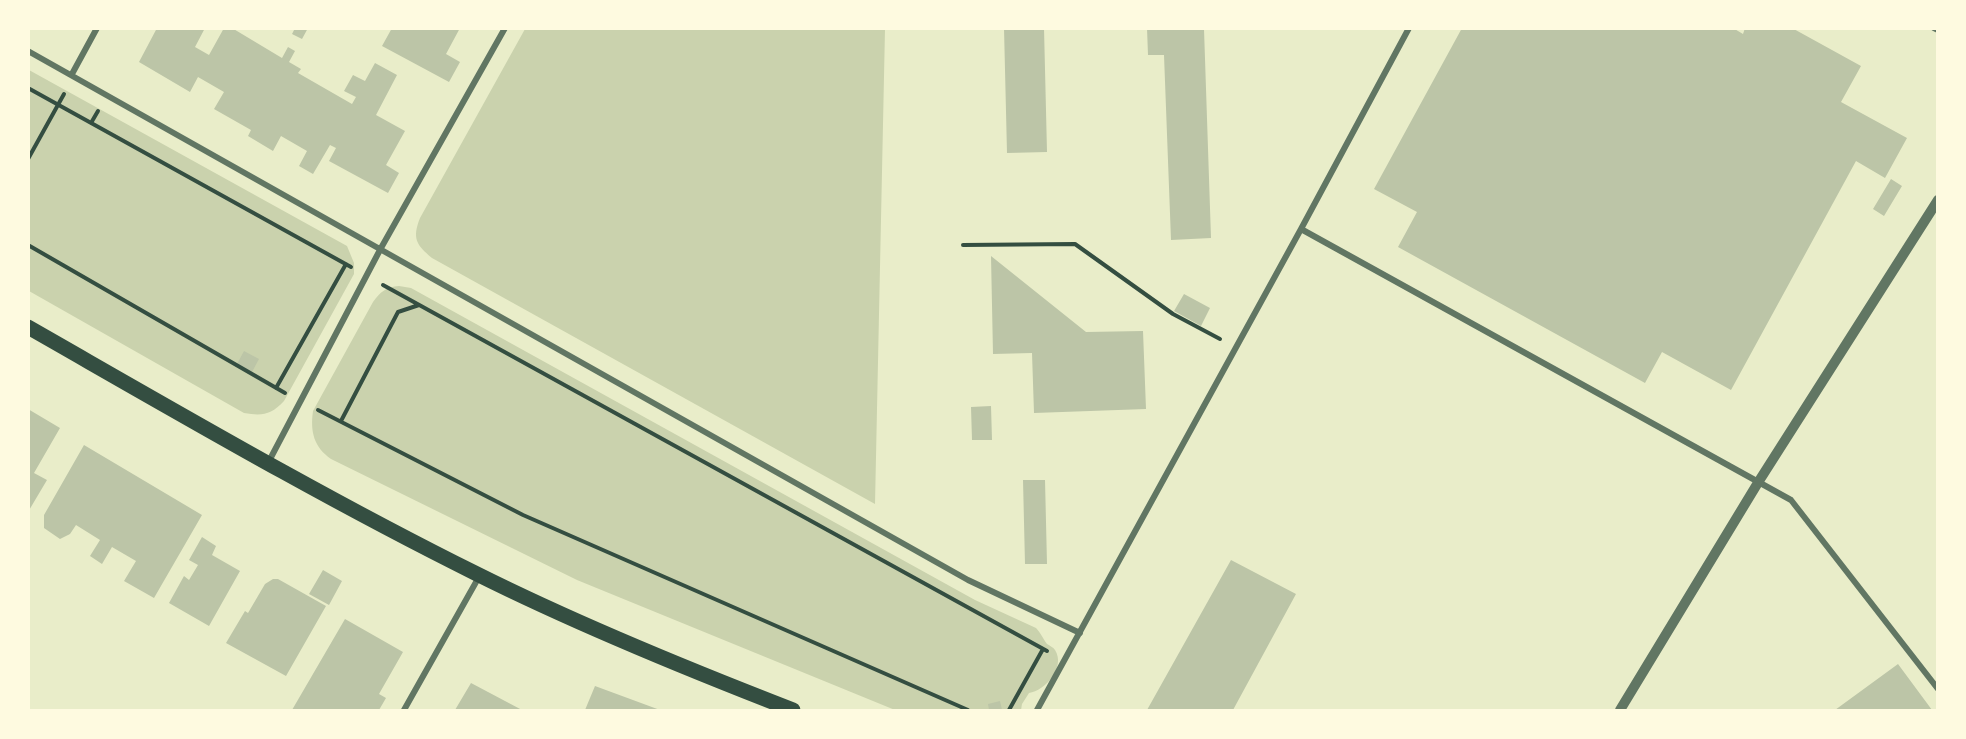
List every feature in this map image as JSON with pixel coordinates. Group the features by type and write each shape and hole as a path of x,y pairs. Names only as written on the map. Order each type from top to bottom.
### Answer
{"main road":[{"path":"28,327 267,464 480,575 623,640 793,711"}],"street":[{"path":"72,74 97,28"},
{"path":"267,464 366,275 505,28"},
{"path":"1037,711 1409,28"},
{"path":"28,51 968,580 1080,633"},
{"path":"1620,711 1759,481 1938,200"},
{"path":"1301,229 1791,500 1938,689"},
{"path":"404,711 480,575"}],"path":[{"path":"28,159 59,105 72,74"},
{"path":"28,88 1065,660"},
{"path":"963,245 1075,244 1173,314 1236,348"},
{"path":"28,245 276,388 523,515 968,711"},
{"path":"276,388 346,264"},
{"path":"341,421 398,312 419,305"},
{"path":"1009,711 1042,649"}],"green space":[{"path":"525,29 885,29 875,504 432,258 419,245 416,231 420,218"},
{"path":"29,70 347,246 354,263 354,274 284,401 275,409 261,414 244,413 29,291"},
{"path":"399,286 411,288 975,600 1036,628 1047,644 1055,650 1058,657 1056,671 1041,688 1029,693 1021,710 895,710 577,580 331,459 314,438 313,411 373,302 384,291"}],"building":[{"path":"157,28 205,28 195,47 209,55 224,28 232,28 282,58 288,47 295,51 289,62 301,69 298,73 352,104 356,97 344,91 353,75 365,81 375,63 397,75 376,115 405,131 386,165 399,173 388,193 329,161 336,148 330,145 313,174 299,166 307,151 281,136 273,151 248,136 251,130 214,109 224,92 198,77 190,92 139,62"},
{"path":"295,28 308,28 302,39 292,34"},
{"path":"392,28 460,28 446,54 460,62 449,82 382,46"},
{"path":"1004,28 1044,28 1047,152 1007,153"},
{"path":"1147,28 1204,29 1211,238 1171,240 1164,55 1148,55"},
{"path":"1462,28 1733,28 1743,34 1745,28 1792,28 1861,66 1841,102 1907,138 1885,178 1856,161 1731,390 1662,352 1645,383 1398,247 1417,212 1374,189"},
{"path":"1891,179 1902,186 1884,216 1873,209"},
{"path":"991,256 1086,332 1143,331 1146,409 1034,413 1032,353 993,354"},
{"path":"1184,294 1210,308 1201,326 1174,311"},
{"path":"244,351 259,359 252,372 237,364"},
{"path":"991,406 992,440 972,440 971,407"},
{"path":"28,409 60,428 34,473 47,480 28,512"},
{"path":"84,445 202,515 154,598 124,581 136,561 112,547 102,564 90,556 100,540 76,525 70,534 60,539 44,528 44,515"},
{"path":"1023,480 1045,480 1047,564 1025,564"},
{"path":"202,537 216,546 212,555 240,571 209,626 169,603 184,576 189,580 198,565 189,560"},
{"path":"1231,560 1296,594 1233,710 1147,710"},
{"path":"323,570 342,581 329,605 309,594"},
{"path":"278,579 326,606 286,676 226,643 245,611 248,613 265,584"},
{"path":"345,619 403,652 379,694 386,698 379,710 292,710"},
{"path":"1898,664 1932,710 1835,710"},
{"path":"471,683 522,710 455,710"},
{"path":"595,686 660,710 585,710"},
{"path":"1000,701 1002,710 989,710 988,704"}]}
